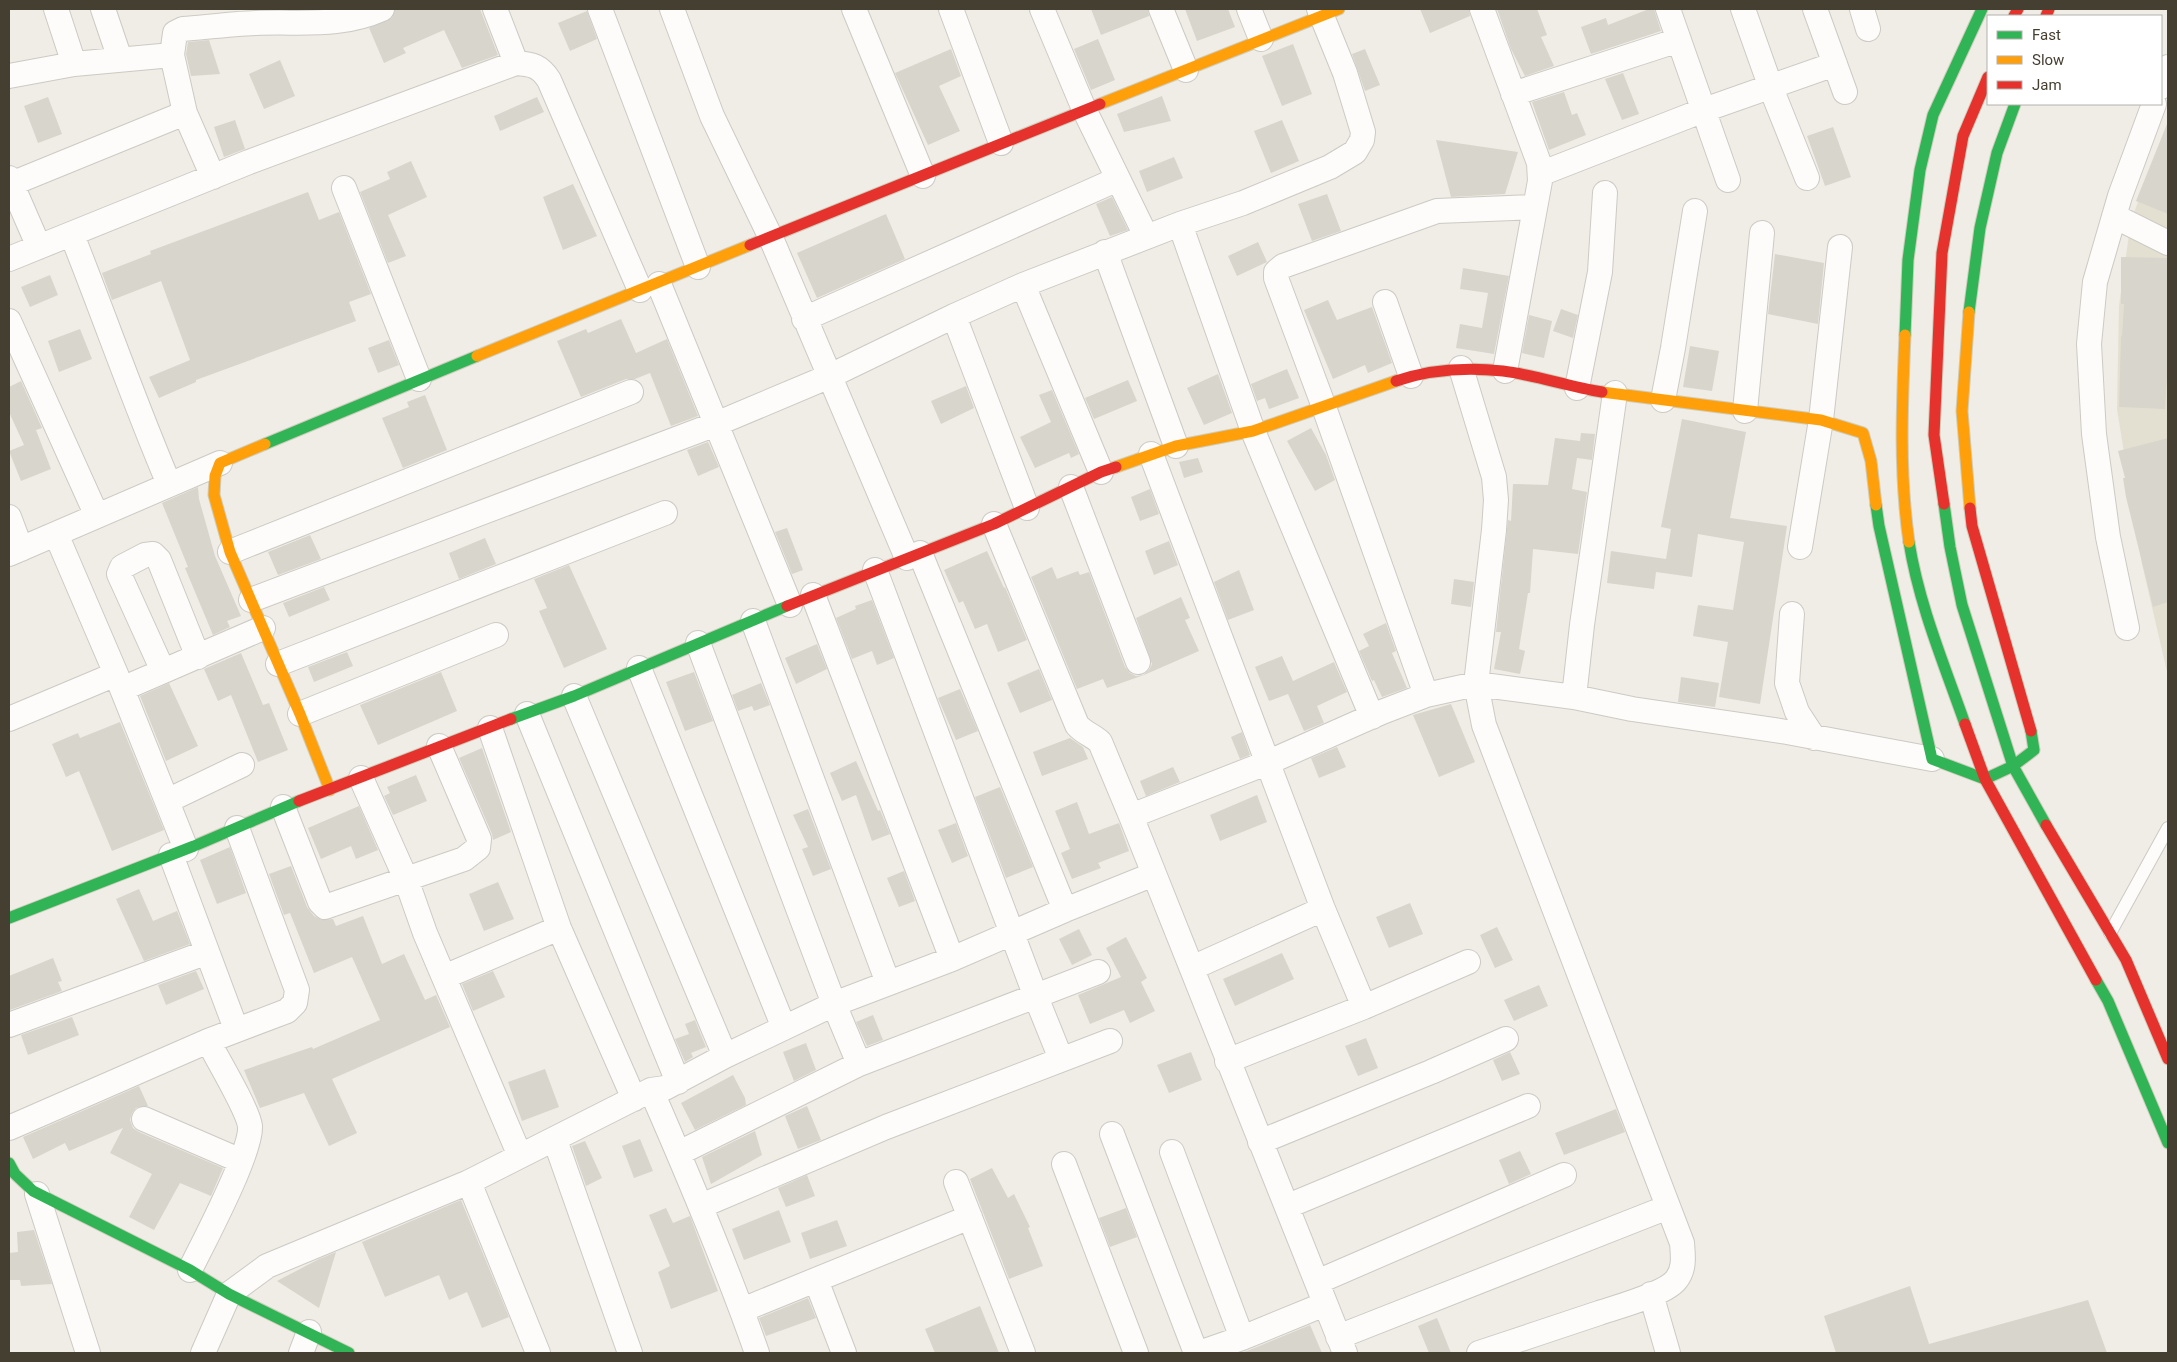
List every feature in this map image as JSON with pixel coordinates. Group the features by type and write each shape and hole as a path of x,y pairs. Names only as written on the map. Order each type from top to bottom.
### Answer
{"street":[{"path":"56,9 74,64"},
{"path":"103,9 120,59"},
{"path":"213,177 185,113 172,55 173,37 179,30 253,16 337,22 360,17 382,9"},
{"path":"495,9 516,63"},
{"path":"600,9 698,267"},
{"path":"672,9 712,116 771,238 804,319 913,556 1065,910"},
{"path":"854,9 923,176"},
{"path":"951,9 1001,143"},
{"path":"1042,9 1084,109 1146,236"},
{"path":"1161,9 1186,70"},
{"path":"1249,9 1262,39"},
{"path":"1482,9 1539,163 1540,174 1505,371"},
{"path":"1668,9 1728,180"},
{"path":"1743,9 1771,88 1807,178"},
{"path":"1816,9 1846,92"},
{"path":"1982,9 1933,115 1920,170 1908,260 1901,430 1903,502 1912,561 1928,621 1985,779 2108,1000 2168,1143"},
{"path":"9,517 15,552 169,484 419,380 1084,109 1186,70 1326,11 1363,132 1359,146 1354,152 1330,167 1243,203 1146,236 1023,285 830,376 716,424 251,600"},
{"path":"1513,94 1679,40"},
{"path":"9,70 172,55"},
{"path":"9,259 213,177 516,63 533,64 542,70 549,80 716,424 790,605"},
{"path":"1540,174 1704,110 1835,64"},
{"path":"2162,84 2168,67"},
{"path":"1987,79 1963,136 1942,253 1934,435 1950,547 1962,605 2013,766 2068,864 2126,960 2168,1060"},
{"path":"1131,816 1269,762 1426,695 1476,684 1574,697 1632,709 1932,759 1985,779 2013,766 2034,750 2029,720 1972,526 1962,411 1967,332 1980,228 1997,153 2015,105"},
{"path":"2127,628 2108,537 2094,434 2089,344 2096,282 2114,216 2154,105"},
{"path":"39,247 10,181 185,113"},
{"path":"804,319 1118,179"},
{"path":"344,188 419,380"},
{"path":"1577,388 1600,272 1605,193"},
{"path":"1426,695 1324,406 1276,278 1276,272 1283,266 1438,211 1535,207"},
{"path":"1663,400 1695,211"},
{"path":"2114,216 2168,243"},
{"path":"1180,224 1253,431 1372,717"},
{"path":"1745,411 1762,233"},
{"path":"72,234 99,302 136,408 169,484"},
{"path":"1800,548 1821,420 1840,247"},
{"path":"1104,252 1176,446"},
{"path":"1023,285 1101,472"},
{"path":"1385,302 1412,376"},
{"path":"954,316 1026,508"},
{"path":"9,321 97,516"},
{"path":"9,918 178,852 283,807 574,696 875,570 994,524 1101,472 1176,446 1253,431 1412,376 1461,368 1505,371 1577,388 1821,420 1863,433 1871,461 1878,526 1932,759"},
{"path":"1461,368 1494,477 1496,500 1476,684 1484,725 1495,759 1682,1244 1684,1260 1680,1274 1675,1282 1651,1294 1479,1353"},
{"path":"230,552 631,392"},
{"path":"1574,697 1582,625 1615,393"},
{"path":"1151,454 1323,909 1364,1007"},
{"path":"220,463 213,485 214,495 230,552 300,714 330,790"},
{"path":"1071,487 1138,662"},
{"path":"278,664 665,513"},
{"path":"994,524 1077,725 1083,733 1100,742 1192,968 1227,1061 1288,1206 1342,1345 1668,1207"},
{"path":"56,534 167,801 178,852 206,953 236,1029"},
{"path":"163,672 119,574 122,567 145,555 153,554 159,560 198,656"},
{"path":"875,570 1061,1059"},
{"path":"814,595 952,960"},
{"path":"1792,614 1787,683 1797,712 1814,738"},
{"path":"753,621 888,983"},
{"path":"9,719 119,682 163,672 263,628"},
{"path":"300,714 496,635"},
{"path":"698,643 834,1004 859,1064"},
{"path":"639,668 784,1028"},
{"path":"574,696 725,1056"},
{"path":"528,714 678,1082"},
{"path":"490,728 559,928 642,1095 679,1153 742,1310 757,1353"},
{"path":"283,807 320,902 325,908 464,859 478,848 480,839 439,746"},
{"path":"167,801 242,765"},
{"path":"361,778 406,879 444,977 520,1156"},
{"path":"9,1128 236,1029 287,1012 295,1003 297,990 237,828"},
{"path":"203,1353 229,1294 267,1266 469,1182 642,1095 678,1082 725,1056 834,1004 952,960 1065,910 1154,874"},
{"path":"1192,968 1323,909"},
{"path":"444,977 559,928"},
{"path":"9,1025 206,953"},
{"path":"1227,1061 1364,1007 1468,962"},
{"path":"679,1153 859,1064 1098,972"},
{"path":"1260,1142 1506,1039"},
{"path":"190,1270 241,1161 250,1128 249,1120 208,1041"},
{"path":"701,1206 886,1127 1110,1041"},
{"path":"1288,1206 1528,1106"},
{"path":"144,1119 241,1161"},
{"path":"1112,1134 1197,1353 1242,1338 1325,1304"},
{"path":"555,1140 630,1353"},
{"path":"1172,1152 1242,1338"},
{"path":"1064,1164 1136,1353"},
{"path":"11,1170 23,1184 37,1194 190,1270 305,1343 349,1353"},
{"path":"1317,1282 1564,1175"},
{"path":"469,1182 538,1353"},
{"path":"956,1182 1024,1353"},
{"path":"37,1194 88,1353"},
{"path":"742,1310 970,1217"},
{"path":"816,1280 844,1353"},
{"path":"1651,1294 1668,1353"}],"lane":[{"path":"2110,934 2168,828"}],"shaded area":[{"path":"2168,127 2168,676 2142,564 2117,409 2119,306 2131,220"}],"building":[{"path":"395,9 480,9 498,55 462,68 444,30 403,48 406,53 384,63 369,28 392,18"},
{"path":"1091,9 1148,9 1149,16 1101,35"},
{"path":"1185,9 1228,9 1235,27 1197,41"},
{"path":"1420,9 1469,9 1470,16 1430,33"},
{"path":"1497,9 1537,9 1547,35 1541,37 1554,66 1525,76 1511,49"},
{"path":"1649,9 1654,9 1661,31 1591,54 1581,27 1606,18 1608,25"},
{"path":"587,11 597,39 570,51 558,23"},
{"path":"1098,39 1115,80 1091,90 1074,49"},
{"path":"209,40 220,74 191,76 186,54 188,42"},
{"path":"1293,44 1312,94 1282,106 1262,56"},
{"path":"951,49 961,76 939,86 960,131 928,145 895,73"},
{"path":"1365,49 1380,85 1365,91 1352,54"},
{"path":"280,60 295,96 264,109 249,74"},
{"path":"1623,73 1639,114 1622,120 1605,79"},
{"path":"1564,92 1572,115 1577,113 1586,135 1549,150 1532,102"},
{"path":"1162,96 1171,121 1124,132 1117,114"},
{"path":"48,97 62,134 38,143 24,106"},
{"path":"537,97 544,112 500,131 494,116"},
{"path":"235,120 245,149 224,157 214,127"},
{"path":"1282,120 1299,161 1271,173 1254,131"},
{"path":"2168,125 2168,214 2136,201"},
{"path":"1833,127 1851,177 1825,186 1807,136"},
{"path":"1436,140 1518,152 1505,194 1451,197"},
{"path":"1174,157 1183,178 1147,192 1139,171"},
{"path":"411,161 427,197 388,215 406,256 388,263 360,192 390,179 387,172"},
{"path":"573,184 597,236 563,250 543,197"},
{"path":"308,192 319,220 339,212 371,294 349,302 356,321 196,380 196,382 159,398 149,377 190,360 161,281 112,300 102,273 151,254 150,251"},
{"path":"1327,194 1341,231 1312,241 1298,204"},
{"path":"1112,197 1128,230 1110,236 1096,204"},
{"path":"886,214 905,259 817,298 797,253"},
{"path":"1258,242 1267,262 1237,276 1228,256"},
{"path":"1775,254 1824,263 1818,324 1768,314"},
{"path":"2121,257 2168,258 2168,360 2165,409 2119,407 2124,304 2121,304"},
{"path":"1463,268 1509,276 1494,354 1456,348 1460,324 1482,328 1488,293 1460,289"},
{"path":"50,275 58,295 30,307 21,287"},
{"path":"1328,300 1337,320 1372,307 1392,363 1368,373 1365,365 1333,379 1304,310"},
{"path":"1561,309 1578,315 1573,338 1553,331"},
{"path":"1529,315 1552,321 1544,358 1522,353"},
{"path":"621,319 636,353 667,339 698,416 671,426 650,373 635,379 626,379 581,397 557,341 586,329 588,333"},
{"path":"80,329 92,359 59,372 48,341"},
{"path":"389,340 399,365 378,373 368,348"},
{"path":"1690,346 1719,351 1712,391 1683,387"},
{"path":"1287,369 1299,398 1269,409 1265,398 1257,401 1251,384"},
{"path":"1218,374 1232,413 1204,425 1187,388"},
{"path":"1128,380 1137,401 1094,419 1085,398"},
{"path":"21,381 42,428 36,430 51,469 21,481 9,451 24,445 9,412 9,387"},
{"path":"966,386 974,408 941,424 931,401"},
{"path":"1052,390 1079,454 1071,458 1069,453 1035,468 1020,437 1051,422 1039,395"},
{"path":"425,395 447,450 403,468 382,418 409,407 407,402"},
{"path":"1682,419 1746,432 1730,518 1787,526 1760,704 1719,697 1728,642 1693,636 1698,605 1733,610 1744,542 1698,534 1692,577 1656,572 1654,589 1607,583 1611,551 1666,559 1671,529 1661,527"},
{"path":"1311,428 1326,455 1335,480 1315,491 1287,441"},
{"path":"1581,433 1595,434 1592,460 1577,458 1572,489 1587,492 1578,554 1533,549 1530,593 1528,593 1519,649 1525,651 1520,674 1494,669 1501,632 1496,632 1508,520 1511,521 1513,484 1548,485 1555,438 1580,441"},
{"path":"2168,438 2168,602 2153,607 2126,497 2123,478 2125,478 2118,451"},
{"path":"708,442 719,467 698,476 687,450"},
{"path":"1198,458 1203,472 1184,478 1179,462"},
{"path":"198,487 199,499 215,556 241,616 227,621 230,627 213,635 185,568 188,567 162,503"},
{"path":"1150,489 1159,514 1140,521 1131,497"},
{"path":"787,528 803,570 792,574 775,532"},
{"path":"310,535 321,559 278,575 268,552"},
{"path":"485,538 496,564 459,579 449,553"},
{"path":"1169,541 1178,565 1154,575 1145,551"},
{"path":"987,551 1005,587 1027,640 998,652 987,624 975,629 963,601 959,603 944,570"},
{"path":"569,565 607,649 564,668 539,611 547,608 534,579"},
{"path":"1052,567 1057,579 1078,571 1080,575 1089,572 1125,667 1130,673 1136,676 1143,675 1152,664 1136,618 1181,597 1190,618 1185,620 1199,651 1144,675 1107,688 1103,679 1077,689 1031,577"},
{"path":"1239,570 1254,610 1228,620 1214,582"},
{"path":"1454,579 1474,582 1471,607 1451,604"},
{"path":"324,587 330,600 289,617 283,603"},
{"path":"872,600 894,658 877,665 872,651 852,659 836,618 856,609 855,606"},
{"path":"1386,623 1396,651 1392,653 1407,688 1382,697 1374,680 1372,681 1359,651 1369,646 1363,634"},
{"path":"817,644 827,669 796,684 785,658"},
{"path":"347,652 353,666 314,682 308,667"},
{"path":"241,653 263,705 269,703 288,750 258,762 231,695 218,701 204,669"},
{"path":"1282,656 1293,681 1334,662 1347,692 1317,706 1324,723 1304,731 1288,694 1269,701 1255,667"},
{"path":"1039,669 1052,700 1020,713 1007,683"},
{"path":"441,672 457,711 378,745 360,705"},
{"path":"694,672 713,721 685,731 666,682"},
{"path":"1681,677 1719,683 1715,707 1678,702"},
{"path":"169,683 198,746 166,761 140,696"},
{"path":"761,683 770,705 754,711 752,706 738,711 732,695"},
{"path":"960,689 978,731 956,740 938,698"},
{"path":"1451,704 1475,762 1439,777 1413,715"},
{"path":"120,722 164,830 112,851 79,771 66,777 52,744 78,733 80,738"},
{"path":"1242,732 1250,755 1240,759 1231,737"},
{"path":"1070,738 1083,747 1088,759 1042,776 1033,752"},
{"path":"1337,747 1346,767 1319,778 1311,758"},
{"path":"482,748 511,832 493,840 459,758"},
{"path":"856,761 890,834 872,841 856,795 842,801 830,773"},
{"path":"1173,767 1180,782 1146,796 1140,781"},
{"path":"416,775 427,801 393,815 384,796 390,793 387,787"},
{"path":"1000,787 1033,867 1006,878 975,797"},
{"path":"1257,795 1267,822 1220,841 1210,815"},
{"path":"1077,802 1089,834 1119,823 1129,851 1098,863 1101,868 1072,879 1061,853 1070,849 1055,811"},
{"path":"359,806 378,850 356,859 351,846 321,859 308,828"},
{"path":"808,809 831,869 813,876 802,849 808,847 793,815"},
{"path":"956,823 968,856 952,863 938,830"},
{"path":"230,847 246,893 217,904 200,860"},
{"path":"291,866 307,907 314,916 322,920 333,919 336,926 363,916 382,964 404,954 425,1000 436,995 450,1027 332,1079 357,1133 329,1146 304,1093 260,1108 244,1070 312,1047 313,1049 380,1020 352,957 314,973 290,913 284,915 269,874"},
{"path":"904,871 915,901 899,907 887,878"},
{"path":"498,882 514,919 484,931 469,894"},
{"path":"139,889 153,921 177,911 190,944 144,961 116,899"},
{"path":"1410,903 1423,934 1389,948 1376,917"},
{"path":"1497,927 1513,960 1495,968 1480,935"},
{"path":"1079,929 1092,955 1072,965 1059,939"},
{"path":"1126,937 1147,978 1141,982 1155,1011 1130,1023 1124,1010 1090,1024 1078,995 1121,977 1106,948"},
{"path":"1282,953 1294,979 1235,1006 1223,979"},
{"path":"53,958 62,981 58,982 62,991 10,1010 9,976"},
{"path":"196,971 204,989 166,1005 158,985"},
{"path":"493,971 505,997 473,1011 462,984"},
{"path":"1539,985 1548,1006 1514,1021 1504,1000"},
{"path":"873,1015 883,1040 867,1046 856,1022"},
{"path":"72,1017 79,1035 28,1055 21,1035"},
{"path":"695,1020 706,1047 691,1053 693,1057 685,1062 675,1039 689,1034 685,1024"},
{"path":"1366,1038 1378,1068 1358,1076 1345,1046"},
{"path":"806,1043 816,1070 794,1081 783,1052"},
{"path":"1191,1052 1202,1080 1169,1093 1157,1065"},
{"path":"1510,1052 1520,1074 1502,1081 1493,1060"},
{"path":"545,1069 559,1107 522,1121 508,1082"},
{"path":"733,1075 745,1098 746,1105 695,1130 681,1103"},
{"path":"139,1086 148,1106 136,1108 132,1113 130,1120 133,1128 223,1168 211,1196 180,1183 154,1230 129,1217 152,1174 110,1153 123,1128 69,1151 65,1143 33,1159 23,1137"},
{"path":"807,1106 821,1140 798,1149 785,1116"},
{"path":"1616,1109 1625,1132 1564,1155 1555,1133"},
{"path":"755,1131 762,1155 711,1184 702,1157"},
{"path":"640,1139 653,1171 634,1178 622,1146"},
{"path":"585,1141 602,1178 586,1186 572,1146"},
{"path":"1520,1151 1531,1174 1509,1184 1499,1160"},
{"path":"992,1168 1008,1198 1014,1194 1030,1227 1028,1228 1043,1266 1009,1279 970,1179"},
{"path":"807,1175 815,1196 786,1207 778,1188"},
{"path":"461,1200 509,1317 482,1328 467,1292 449,1300 439,1275 385,1297 362,1242"},
{"path":"666,1208 673,1223 690,1216 718,1291 671,1309 658,1272 670,1266 649,1215"},
{"path":"1126,1208 1137,1237 1110,1247 1099,1218"},
{"path":"779,1210 791,1242 744,1260 732,1229"},
{"path":"837,1220 847,1246 810,1259 801,1233"},
{"path":"34,1230 52,1284 21,1286 20,1280 9,1280 9,1253 18,1252 17,1232"},
{"path":"336,1252 319,1308 277,1281 319,1259"},
{"path":"1910,1286 1929,1344 2088,1300 2107,1353 1836,1353 1824,1316"},
{"path":"808,1298 816,1318 766,1336 759,1318"},
{"path":"980,1306 999,1353 935,1353 925,1329"},
{"path":"1437,1318 1451,1353 1429,1353 1418,1326"},
{"path":"1310,1325 1322,1353 1240,1353 1247,1351"}],"traffic: fast":[{"path":"1905,335 1908,260 1920,170 1933,115 1982,9"},
{"path":"1969,312 1980,228 1997,153 2015,105"},
{"path":"265,444 477,356"},
{"path":"1944,504 1950,547 1962,605 2013,766 2046,825"},
{"path":"1876,505 1879,526 1932,759 1985,779 2013,766 2034,750 2031,731"},
{"path":"1909,542 1919,589 1965,724"},
{"path":"511,719 574,696 787,606"},
{"path":"9,918 194,846 299,801"},
{"path":"2096,980 2108,1001 2168,1143"},
{"path":"9,1163 15,1174 33,1191 190,1270 229,1294 349,1353"}],"traffic: slow":[{"path":"1100,104 1339,9"},
{"path":"477,356 750,245"},
{"path":"1969,312 1962,411 1970,508"},
{"path":"1905,335 1902,413 1903,465 1909,542"},
{"path":"1116,467 1176,446 1253,431 1396,381"},
{"path":"1602,392 1821,420 1863,433 1871,461 1876,505"},
{"path":"265,444 220,463 215,476 214,495 230,552 300,714 330,790"}],"traffic: jam":[{"path":"2015,15 2018,9"},
{"path":"2046,15 2049,9"},
{"path":"1944,504 1934,435 1942,253 1963,136 1987,79"},
{"path":"750,245 1100,104"},
{"path":"1396,381 1422,374 1449,370 1489,370 1528,375 1602,392"},
{"path":"787,606 994,524 1101,472 1116,467"},
{"path":"1970,508 1972,526 2031,731"},
{"path":"299,801 511,719"},
{"path":"1965,724 1985,779 2096,980"},
{"path":"2046,825 2126,960 2168,1059"}]}
